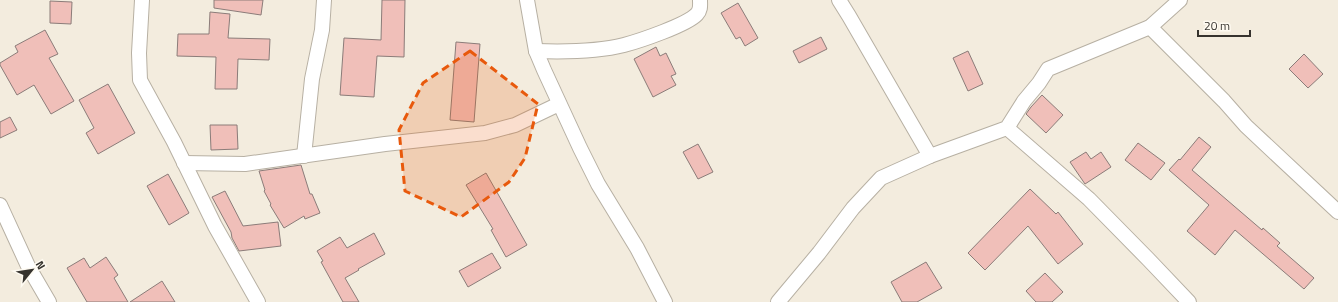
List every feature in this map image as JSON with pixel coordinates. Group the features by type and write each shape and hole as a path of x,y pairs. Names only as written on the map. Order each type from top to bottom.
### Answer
{"street":[{"path":"142,0 139,53 140,80 174,142 215,226 258,302"},
{"path":"304,156 312,79 322,30 324,0"},
{"path":"528,0 536,51 598,184 637,248 664,302"},
{"path":"536,51 566,52 624,45 675,27 696,15 700,8 700,0"},
{"path":"839,0 930,156"},
{"path":"778,302 819,253 853,208 881,178 930,156 1007,128 1024,100 1039,83 1048,69 1150,27 1180,0"},
{"path":"1150,27 1224,101 1246,126 1338,212"},
{"path":"184,163 245,164 385,144 485,133 515,125 560,104"},
{"path":"1007,128 1089,199 1189,302"},
{"path":"0,205 28,266 49,302"}],"highlighted area":[{"path":"470,51 538,104 525,158 509,182 461,217 405,191 399,130 423,83"}],"building":[{"path":"214,0 263,0 261,15 214,8"},
{"path":"382,0 405,0 404,57 377,56 374,97 340,95 344,38 381,40"},
{"path":"50,1 72,2 71,24 50,23"},
{"path":"738,3 758,38 745,46 740,37 736,39 721,13"},
{"path":"210,12 230,14 228,38 270,39 269,60 238,59 237,89 215,89 216,57 177,56 178,34 209,34"},
{"path":"45,30 58,54 49,58 74,101 51,114 34,85 17,95 0,65 0,63 18,52 15,46"},
{"path":"821,37 827,49 799,63 793,51"},
{"path":"456,42 480,44 474,122 450,120"},
{"path":"656,47 660,56 666,53 676,74 671,76 676,85 653,97 634,59"},
{"path":"968,51 983,84 968,91 953,58"},
{"path":"1304,54 1323,74 1308,88 1289,69"},
{"path":"108,84 135,133 98,154 86,133 94,128 79,100"},
{"path":"1042,95 1063,115 1046,133 1026,114"},
{"path":"10,117 17,130 0,138 0,122"},
{"path":"210,125 237,125 238,149 211,150"},
{"path":"1199,137 1211,147 1192,170 1262,230 1263,228 1280,243 1277,246 1314,278 1304,289 1235,230 1215,255 1187,231 1209,205 1169,170 1179,159 1180,160"},
{"path":"1138,143 1165,163 1151,180 1125,160"},
{"path":"698,144 713,172 698,179 683,152"},
{"path":"1086,152 1091,159 1101,152 1111,167 1085,184 1070,162"},
{"path":"301,165 310,194 312,194 320,213 305,219 304,216 284,228 270,205 271,204 264,191 265,190 259,171"},
{"path":"486,173 527,245 506,257 491,230 493,229 466,185"},
{"path":"168,174 189,213 169,225 147,186"},
{"path":"1030,189 1056,214 1058,212 1083,244 1058,264 1028,226 985,270 968,253"},
{"path":"225,191 243,226 278,222 281,246 239,251 232,238 231,232 212,197"},
{"path":"374,233 385,254 345,278 359,302 343,302 321,262 323,261 317,251 340,237 347,248"},
{"path":"492,253 501,268 468,287 459,271"},
{"path":"106,257 118,275 114,278 128,302 87,302 67,268 84,258 90,268"},
{"path":"926,262 942,288 917,302 902,302 891,282"},
{"path":"1045,273 1063,292 1052,302 1036,302 1026,291"},
{"path":"162,281 175,302 130,302"}]}
